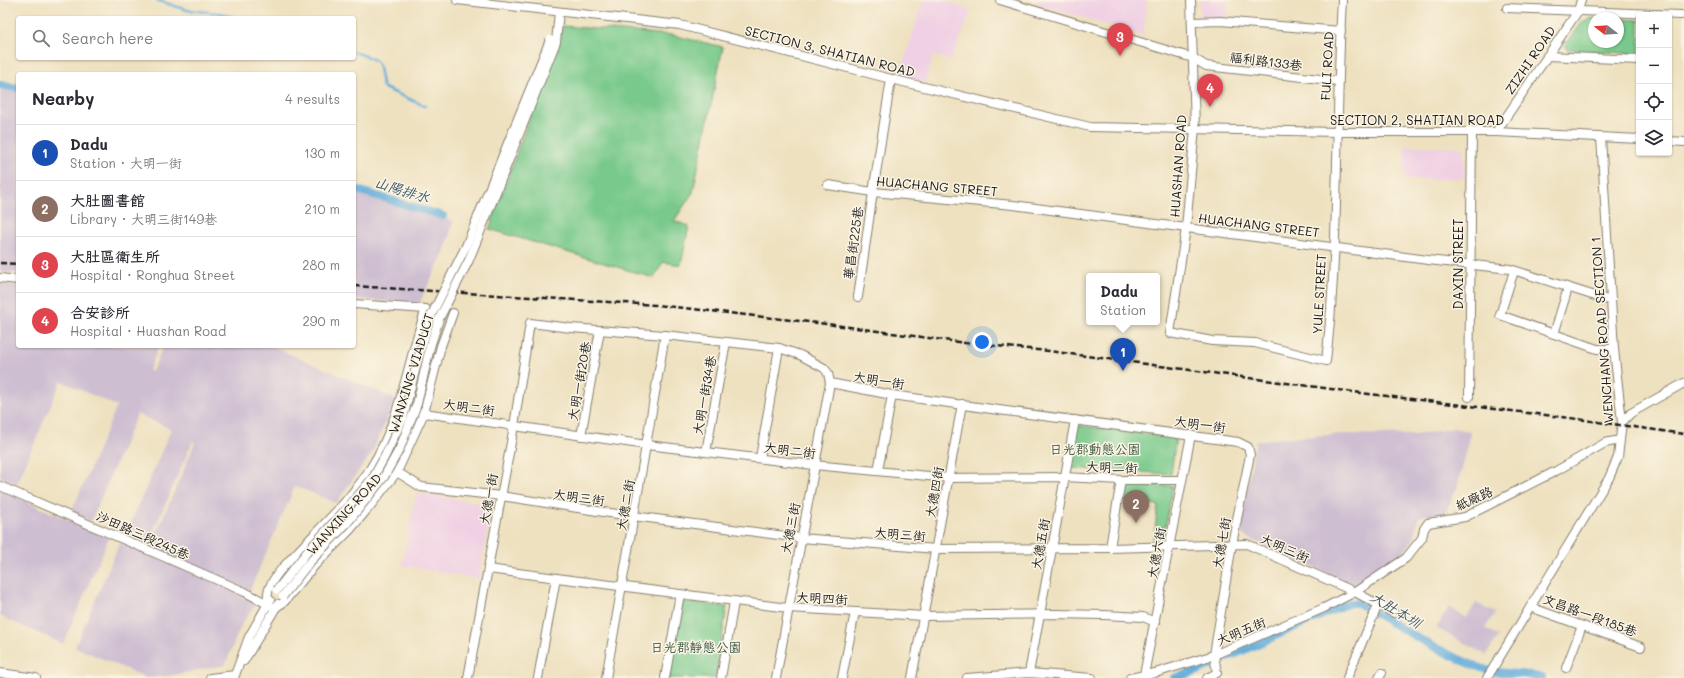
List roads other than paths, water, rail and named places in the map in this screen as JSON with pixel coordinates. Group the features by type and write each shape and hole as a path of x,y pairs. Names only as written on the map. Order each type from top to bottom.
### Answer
{"street":[{"name":"SECTION 3, SHATIAN ROAD","path":"457,0 680,25 891,79 1090,127 1196,128"},
{"name":"福利路133巷","path":"1000,0 1193,58 1206,66 1338,81"},
{"name":"HUASHAN ROAD","path":"1191,0 1196,128 1186,228 1170,333 1212,341 1255,343 1326,361"},
{"name":"FULI ROAD","path":"1337,132 1342,0"},
{"name":"ZIZHI ROAD","path":"1496,132 1578,11 1581,0"},
{"path":"1507,8 1681,15"},
{"path":"553,41 559,12"},
{"path":"1192,22 1220,21 1340,31"},
{"name":"WANXING VIADUCT","path":"277,590 307,552 362,491 374,476 385,456 403,418 430,316 466,246 553,41"},
{"name":"WANXING VIADUCT","path":"283,596 308,564 348,522 384,478 400,448 417,404 430,347 439,319 469,260 553,41"},
{"path":"1547,56 1636,60"},
{"name":"華昌街225巷","path":"858,297 872,192 891,79"},
{"name":"SECTION 2, SHATIAN ROAD","path":"1196,128 1337,132 1496,132 1636,139"},
{"name":"YULE STREET","path":"1326,361 1330,326 1334,247 1337,132"},
{"name":"DAXIN STREET","path":"1469,397 1472,133"},
{"name":"WENCHANG ROAD SECTION 1","path":"1487,678 1609,478 1618,457 1622,422 1614,349 1602,137"},
{"path":"1672,141 1684,142"},
{"name":"HUACHANG STREET","path":"828,185 872,192 1013,205 1510,269 1568,288 1612,300"},
{"path":"1514,271 1500,315 1597,349 1614,349"},
{"path":"0,278 16,280"},
{"path":"1554,334 1568,288"},
{"path":"356,304 426,309 416,338 441,346"},
{"name":"WANXING ROAD","path":"271,606 284,602 315,565 350,530 397,472 424,413 441,346 453,313"},
{"name":"大德一街","path":"468,678 514,426 530,323 600,330"},
{"path":"600,330 665,335 779,348 800,355 824,368 828,373 830,383"},
{"name":"大明一街20巷","path":"581,436 600,330"},
{"name":"大德二街","path":"606,678 635,517 665,335"},
{"name":"WANXING ROAD","path":"271,606 269,589 284,567 351,496 383,446 399,405 416,338"},
{"name":"大明一街34巷","path":"706,452 726,342"},
{"path":"760,458 779,348"},
{"name":"大明一街","path":"830,383 892,395 1238,442"},
{"name":"大德三街","path":"776,678 800,538 830,383"},
{"path":"1622,422 1631,413 1684,383"},
{"path":"878,472 892,395"},
{"name":"大德四街","path":"912,678 962,404"},
{"name":"大明二街","path":"399,405 424,413 581,436 878,472 949,478 1064,477 1121,480 1182,480"},
{"name":"大德五街","path":"1029,673 1075,420"},
{"name":"大德六街","path":"1144,675 1191,435"},
{"name":"紙廠路","path":"1355,592 1406,558 1422,538 1424,529 1428,523 1465,517 1556,471 1605,443 1620,440"},
{"name":"大德七街","path":"1207,678 1217,673 1214,655 1232,544 1250,455 1248,447 1238,442"},
{"name":"大明三街","path":"397,472 421,487 501,496 635,517 800,538 936,549 1052,549 1247,544 1355,592 1394,613"},
{"path":"1110,548 1121,480"},
{"name":"沙田路三段245巷","path":"0,486 245,592 271,606"},
{"name":"大明四街","path":"488,569 788,608 924,616 1055,614 1143,617 1155,622"},
{"path":"538,678 556,578"},
{"name":"WANXING ROAD","path":"239,676 277,590"},
{"name":"大明五街","path":"1130,678 1214,655 1324,608 1355,592"},
{"path":"665,678 680,594"},
{"name":"WANXING ROAD","path":"271,606 283,596"},
{"path":"721,678 734,602"},
{"path":"1346,678 1370,620 1378,605"},
{"name":"文昌路一段185巷","path":"1530,607 1641,647"},
{"path":"842,678 854,612"},
{"path":"1566,668 1582,626"},
{"path":"0,673 36,678"},
{"path":"967,678 1029,673 1092,678"},
{"path":"210,678 239,676"}],"waterway":[{"path":"157,0 187,10 220,13 229,16"},
{"path":"356,53 368,57 378,63 381,81 384,88 425,106"},
{"name":"山陽排水","path":"0,85 16,88"},
{"name":"山陽排水","path":"356,190 443,216"},
{"name":"大肚本圳","path":"1174,678 1197,671 1349,603 1358,603 1435,648 1468,663 1491,671 1542,678"}],"railway":[{"path":"0,263 16,264"},
{"path":"356,286 656,305 827,324 965,343 1049,351 1361,393 1570,418 1684,434"}],"place":[{"name":"大肚區衛生所","path":"1120,56"},
{"name":"合安診所","path":"1210,107"},
{"name":"Dadu","path":"1123,371"},
{"name":"大肚圖書館","path":"1136,523"}],"park label":[{"name":"日光郡動態公園","path":"1095,449"},
{"name":"日光郡靜態公園","path":"696,647"}]}
